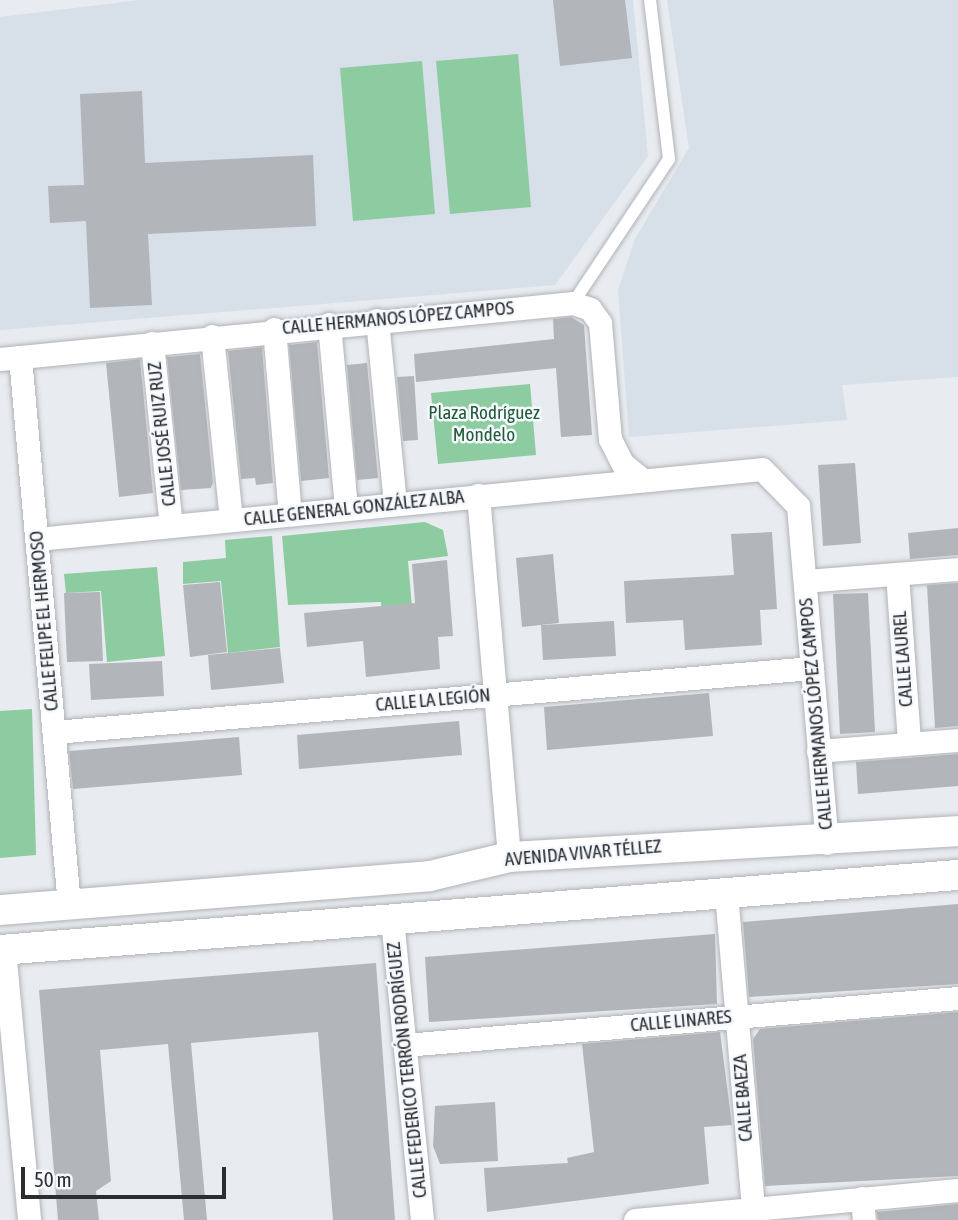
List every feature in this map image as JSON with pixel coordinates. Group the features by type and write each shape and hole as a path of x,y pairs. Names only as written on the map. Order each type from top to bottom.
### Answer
{"street":[{"name":"CALLE HERMANOS LÓPEZ CAMPOS","path":"10,358 274,329 573,303"},
{"path":"573,303 590,309 600,323 610,439 623,464 643,480"},
{"path":"377,320 395,503"},
{"path":"329,324 346,508"},
{"path":"274,329 290,514"},
{"path":"212,336 231,520"},
{"name":"CALLE JOSÉ RUIZ RUZ","path":"152,343 172,526"},
{"name":"CALLE FELIPE EL HERMOSO","path":"10,358 37,539 69,905"},
{"name":"CALLE HERMANOS LÓPEZ CAMPOS","path":"478,495 762,468 798,506 827,843"},
{"name":"CALLE GENERAL GONZÁLEZ ALBA","path":"37,539 478,495 509,857"},
{"path":"805,581 958,569"},
{"name":"CALLE LAUREL","path":"897,574 909,743"},
{"name":"CALLE LA LEGIÓN","path":"54,732 812,668"},
{"path":"818,751 958,740"},
{"name":"AVENIDA VIVAR TÉLLEZ","path":"0,910 430,876 509,857 738,841 827,843 958,831"},
{"path":"29,1220 2,950 958,875"},
{"name":"CALLE BAEZA","path":"726,893 753,1214"},
{"name":"CALLE FEDERICO TERRÓN RODRÍGUEZ","path":"392,919 422,1220"},
{"name":"CALLE LINARES","path":"405,1045 958,998"},
{"path":"635,1220 863,1209 958,1190"}],"lane":[{"path":"573,303 669,159 650,0"}],"shaded area":[{"path":"140,0 633,0 648,156 555,285 0,330 0,17"},
{"path":"667,0 958,0 958,377 842,385 847,420 629,437 618,290 635,239 689,148"}],"green space":[{"path":"518,54 531,207 450,214 436,61"},
{"path":"422,61 435,214 353,221 340,68"},
{"name":"Plaza Rodríguez Mondelo","path":"530,384 536,455 438,464 431,393"},
{"path":"425,522 443,530 448,556 408,561 414,631 384,634 381,602 288,605 282,536"},
{"path":"272,536 280,647 228,653 221,581 183,584 183,562 226,558 225,540"},
{"path":"157,567 165,656 107,662 101,591 66,593 64,574"},
{"path":"32,709 36,855 0,858 0,711"}],"building":[{"path":"553,0 625,0 632,58 560,66"},
{"path":"142,91 145,163 313,155 316,226 148,234 152,305 90,308 86,221 50,223 48,186 84,185 80,94"},
{"path":"571,317 584,325 592,435 561,437 556,368 416,382 414,354 554,339 553,319"},
{"path":"317,342 329,478 301,481 289,345"},
{"path":"262,347 273,483 256,485 255,478 241,479 228,351"},
{"path":"200,354 213,482 211,488 181,490 167,357"},
{"path":"140,359 153,493 119,497 106,363"},
{"path":"367,363 378,478 357,480 347,365"},
{"path":"414,376 418,440 403,441 397,377"},
{"path":"855,463 861,543 823,546 818,465"},
{"path":"958,528 958,555 910,559 908,533"},
{"path":"772,532 777,609 760,610 762,645 685,650 683,620 626,623 624,581 734,575 731,534"},
{"path":"553,554 559,623 522,627 516,558"},
{"path":"447,560 453,636 438,637 440,669 366,677 363,641 307,647 304,613 415,603 412,564"},
{"path":"220,582 227,652 190,657 183,585"},
{"path":"958,583 958,726 935,728 927,585"},
{"path":"100,592 103,661 67,662 64,593"},
{"path":"868,593 875,732 840,734 833,594"},
{"path":"614,621 616,656 543,660 541,625"},
{"path":"280,648 284,683 211,690 208,655"},
{"path":"162,661 164,696 91,700 89,664"},
{"path":"709,693 713,736 547,750 544,707"},
{"path":"459,721 462,755 299,769 297,735"},
{"path":"239,737 242,775 73,789 69,751"},
{"path":"958,754 958,786 858,794 856,762"},
{"path":"958,904 958,984 749,997 743,922"},
{"path":"715,934 717,1004 429,1022 425,957"},
{"path":"376,963 395,1220 333,1220 318,1032 191,1043 207,1220 184,1220 168,1044 100,1050 111,1181 96,1191 99,1220 58,1220 39,990"},
{"path":"958,1012 958,1176 765,1186 753,1039 760,1029"},
{"path":"720,1032 732,1125 704,1127 709,1184 487,1212 484,1168 568,1163 567,1158 594,1152 582,1044"},
{"path":"495,1102 498,1161 440,1164 433,1146 435,1106"},
{"path":"958,1204 958,1220 878,1220 877,1212"}]}
